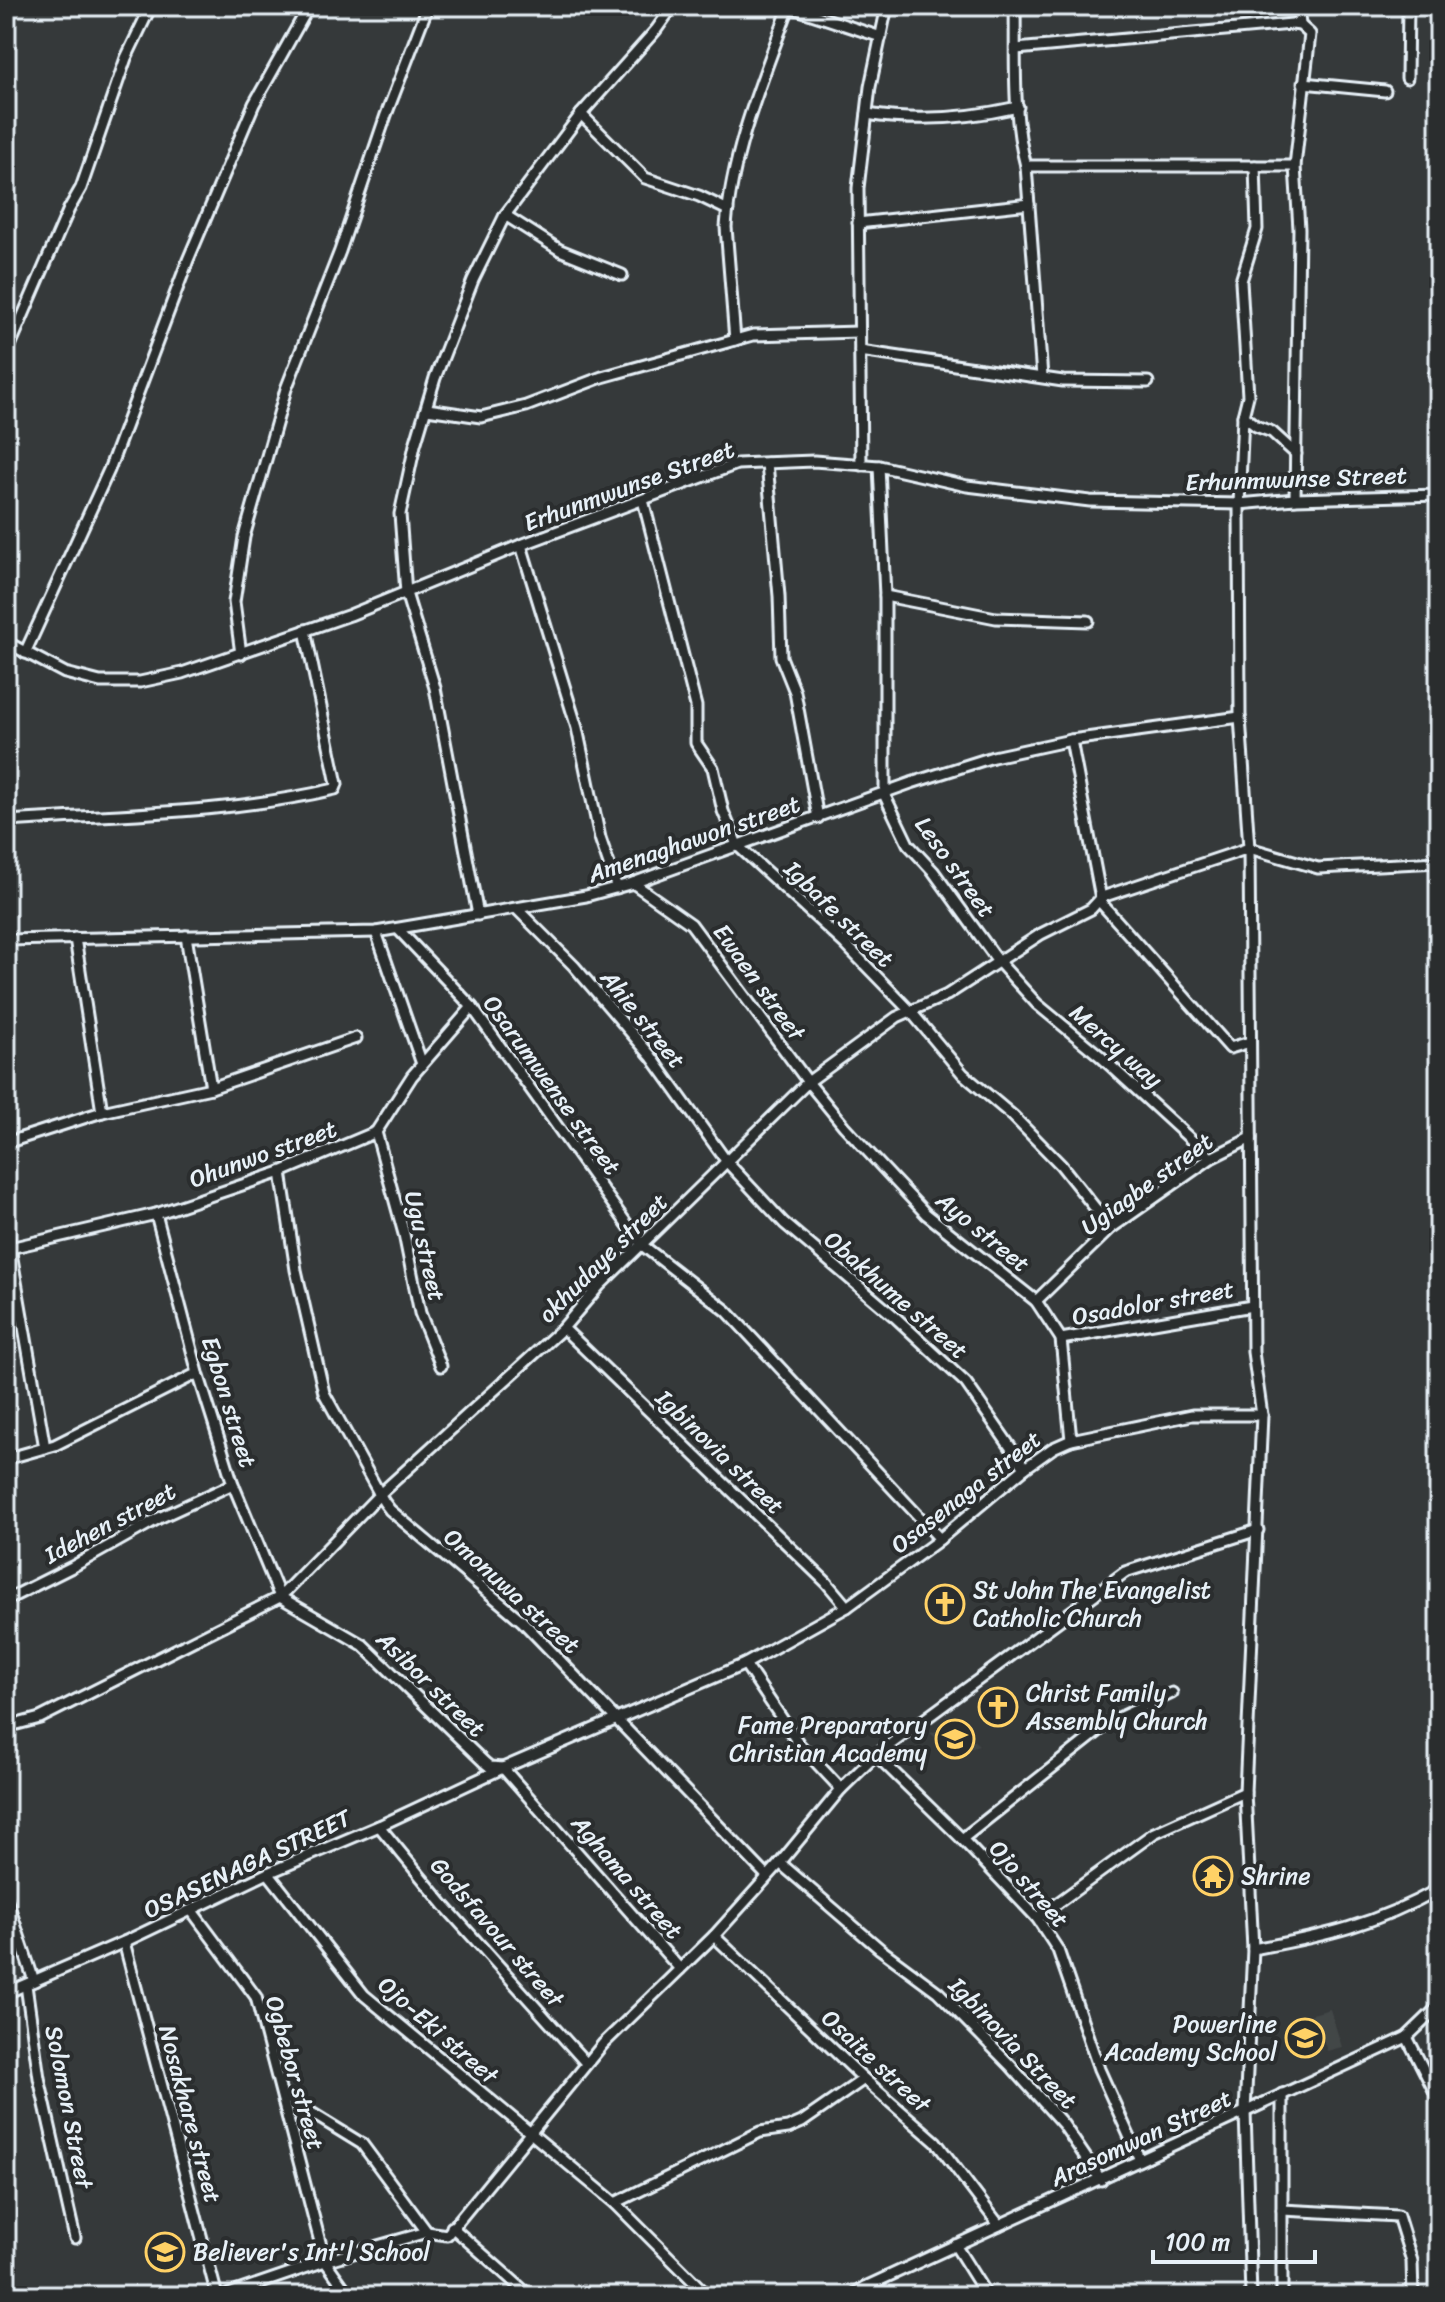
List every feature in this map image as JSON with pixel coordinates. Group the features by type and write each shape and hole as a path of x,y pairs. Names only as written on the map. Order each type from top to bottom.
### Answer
{"street":[{"path":"6,13 9,6"},
{"path":"6,355 81,188 126,58 151,6"},
{"path":"25,653 109,470 188,260 254,104 309,6"},
{"path":"241,654 234,602 244,537 286,389 340,251 386,115 428,6"},
{"path":"478,915 435,688 406,593 400,514 415,445 435,378 473,280 505,215 581,114 656,30 673,6"},
{"path":"735,340 726,227 728,210 748,116 788,6 881,37"},
{"path":"861,465 858,188 867,114 887,6"},
{"path":"1015,6 1020,147 1026,166 1042,377"},
{"path":"1295,499 1299,229 1295,166 1303,83 1311,39 1300,25 1298,6"},
{"path":"1407,78 1408,6"},
{"path":"1016,49 1300,25"},
{"path":"1303,83 1385,91"},
{"path":"867,114 898,119 995,112 1018,107"},
{"path":"581,114 645,178 699,196 728,210"},
{"path":"1026,166 1295,166"},
{"path":"1251,2296 1245,2112 1253,1949 1245,1738 1262,1415 1253,1352 1249,848 1240,717 1239,504 1243,416 1248,396 1241,281 1257,229 1255,166"},
{"path":"858,223 1029,204"},
{"path":"505,215 560,250 622,275"},
{"path":"427,409 481,417 526,406 602,377 753,335 859,332"},
{"path":"860,351 1063,381 1148,382"},
{"path":"1243,416 1256,426 1272,432 1296,454"},
{"name":"Erhunmwunse Street","path":"6,642 65,673 100,682 140,682 182,673 406,593 521,545 737,464 814,461 879,466 967,486 1090,501 1239,504 1295,499 1439,495"},
{"path":"767,463 781,657 795,692 818,818"},
{"path":"879,466 885,596 885,793"},
{"path":"643,500 696,706 696,743 713,768 723,811 737,845"},
{"path":"521,545 577,728 600,838 617,888"},
{"path":"885,596 996,618 1088,621"},
{"path":"6,821 242,806 335,789 337,784 305,630"},
{"name":"Amenaghawon street","path":"6,940 376,932 517,909 633,883 993,757 1071,740 1240,717"},
{"path":"1071,740 1102,904 1230,1048 1250,1042"},
{"name":"Leso street","path":"885,793 908,844 933,871 998,961"},
{"name":"Igbafe street","path":"737,845 845,944 912,1013 963,1074 1013,1116 1061,1165 1111,1228"},
{"path":"1249,848 1318,868 1439,862"},
{"name":"okhudaye street","path":"6,1727 40,1718 280,1597 381,1493 563,1328 599,1286 808,1082 897,1017 947,995 1041,934 1091,909 1102,897 1249,848"},
{"name":"Ewaen street","path":"633,883 691,924 808,1082"},
{"name":"Ahie street","path":"517,909 574,966 651,1056 727,1162"},
{"name":"Osarumwense street","path":"398,929 472,1007 642,1245 727,1311 940,1539"},
{"path":"376,932 422,1064"},
{"path":"186,936 211,1088"},
{"path":"75,938 102,1112"},
{"name":"Mercy way","path":"998,961 1037,1004 1100,1056 1211,1158"},
{"path":"376,1132 422,1064 472,1007"},
{"path":"6,1143 102,1112 211,1088 356,1038"},
{"name":"Ayo street","path":"808,1082 844,1126 926,1214 1036,1301 1061,1339 1071,1440"},
{"name":"Ohunwo street","path":"10,1248 156,1214 281,1172 376,1132"},
{"name":"Ugu street","path":"376,1132 404,1234 420,1313 441,1366"},
{"name":"Ugiagbe street","path":"1036,1301 1111,1228 1211,1158 1251,1138"},
{"name":"Obakhume street","path":"727,1162 784,1223 895,1317 966,1383 1025,1468"},
{"name":"Omonuwa street","path":"281,1172 299,1286 324,1393 390,1510 522,1621 767,1876"},
{"name":"Egbon street","path":"156,1214 198,1373 233,1484 280,1597"},
{"path":"6,1224 45,1448"},
{"name":"Osadolor street","path":"1061,1339 1252,1306"},
{"name":"Igbinovia street","path":"563,1328 826,1582 847,1607"},
{"path":"6,1459 45,1448 198,1373"},
{"name":"Osasenaga street","path":"618,1718 745,1664 847,1607 940,1539 1053,1448 1071,1440 1192,1415 1262,1415"},
{"name":"Idehen street","path":"6,1600 159,1518 233,1484"},
{"path":"223,2296 250,2291 325,2261 427,2232 447,2235 586,2063 714,1936 841,1789 876,1755 1125,1572 1258,1530"},
{"name":"Asibor street","path":"280,1597 363,1645 484,1762 490,1767 503,1768 543,1811"},
{"path":"745,1664 799,1744 841,1789"},
{"path":"962,1839 1110,1722 1172,1693"},
{"name":"OSASENAGA STREET","path":"6,1993 618,1718"},
{"name":"Ojo street","path":"876,1755 1037,1918 1058,1950 1099,2069 1140,2160"},
{"path":"1037,1918 1154,1833 1245,1792"},
{"name":"Aghama street","path":"543,1811 680,1969"},
{"name":"Godsfavour street","path":"379,1826 444,1905 586,2063"},
{"name":"Igbinovia Street","path":"780,1863 880,1949 938,1992 1063,2124 1101,2180"},
{"name":"Ojo-Eki street","path":"268,1873 364,1995 530,2135"},
{"path":"1253,1949 1332,1935 1397,1912 1439,1889"},
{"name":"Solomon Street","path":"6,1897 30,1983 39,2078 75,2238"},
{"name":"Ogbebor street","path":"192,1911 256,1997 325,2261"},
{"name":"Osaite street","path":"714,1936 864,2079 936,2142 999,2225"},
{"name":"Nosakhare street","path":"124,1942 217,2296"},
{"name":"Arasomwan Street","path":"853,2296 865,2287 1407,2037 1439,2006"},
{"path":"1407,2037 1439,2100"},
{"path":"615,2203 760,2132 788,2128 802,2122 864,2079"},
{"path":"1282,2094 1282,2296"},
{"path":"284,2096 362,2144 427,2232"},
{"path":"530,2135 615,2203 708,2296"},
{"path":"1282,2210 1398,2216 1412,2261 1413,2296"},
{"path":"452,2227 530,2296"},
{"path":"955,2245 987,2296"},
{"path":"325,2261 350,2296"}],"shaded area":[{"name":"Fame Preparatory Christian Academy","path":"956,1725 979,1745 954,1753 930,1733"},
{"name":"Powerline Academy School","path":"1330,2009 1342,2047 1327,2051 1319,2027 1311,2030 1316,2046 1301,2051 1292,2020"}],"place":[{"name":"St John The Evangelist Catholic Church","path":"945,1604"},
{"name":"Christ Family Assembly Church","path":"998,1707"},
{"name":"Fame Preparatory Christian Academy","path":"955,1739"},
{"name":"Shrine","path":"1213,1876"},
{"name":"Powerline Academy School","path":"1305,2038"},
{"name":"Believer's Int'l School","path":"165,2252"}]}
